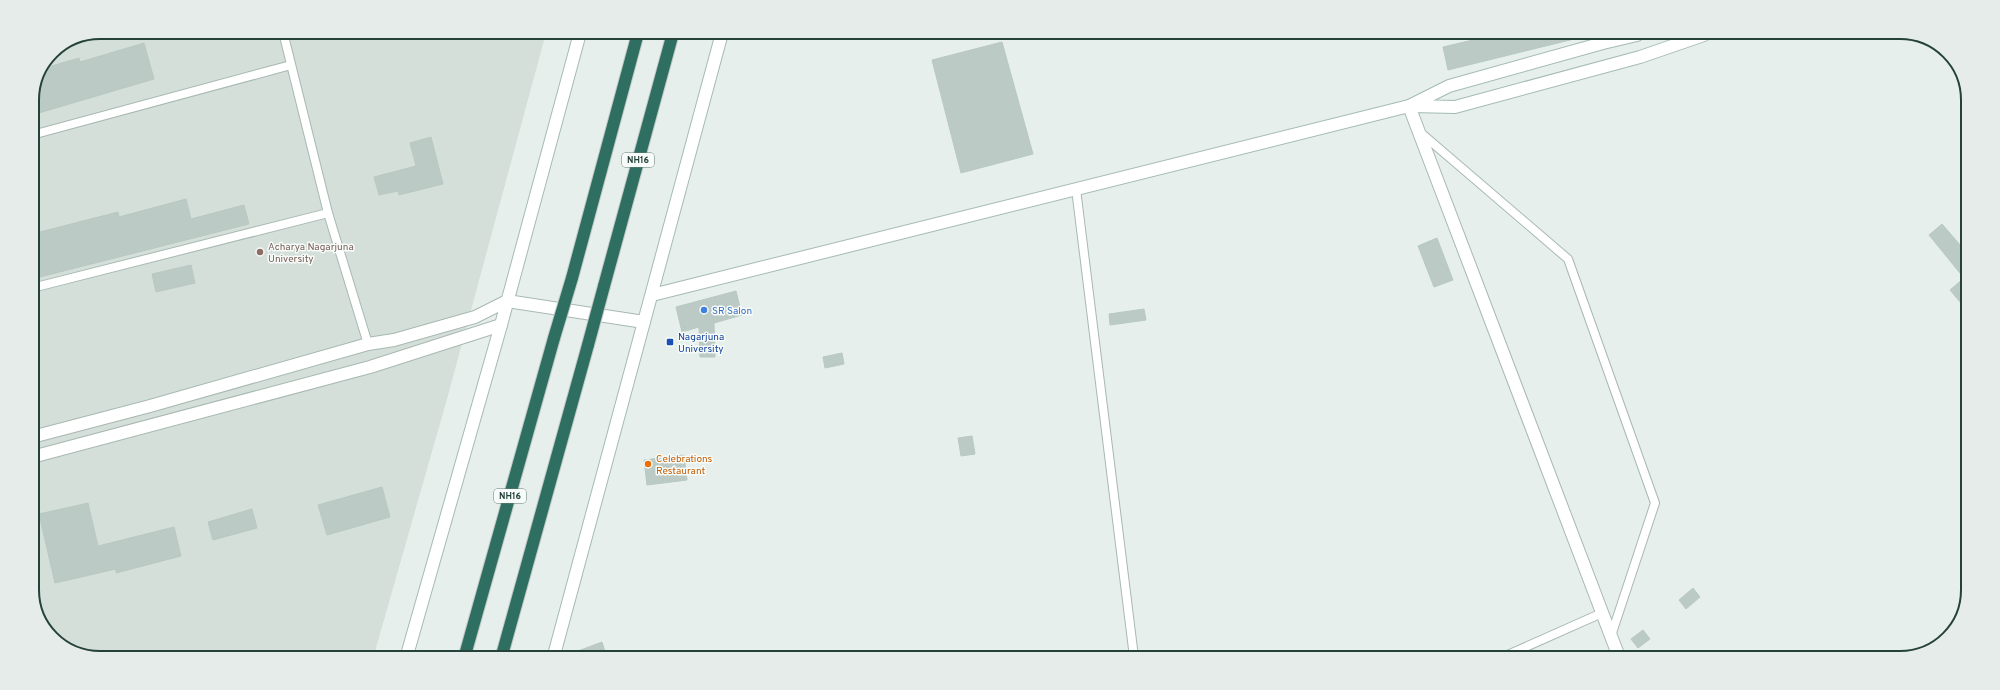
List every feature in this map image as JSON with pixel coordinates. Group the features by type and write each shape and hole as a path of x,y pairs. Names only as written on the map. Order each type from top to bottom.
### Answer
{"highway":[{"name":"NH16","path":"466,651 572,278 636,39"},
{"name":"NH16","path":"503,651 671,39"}],"main road":[{"path":"409,651 501,325 578,39"},
{"path":"555,651 720,39"},
{"path":"652,295 1409,106 1448,86 1620,39"},
{"path":"1409,106 1455,106 1640,57 1692,39"},
{"path":"1409,106 1617,651"},
{"path":"39,435 150,406 368,344 394,340 475,317 507,301 644,322"},
{"path":"39,455 370,367 501,325"}],"lane":[{"path":"285,39 328,213 368,344"},
{"path":"39,133 291,65"},
{"path":"1418,130 1568,259 1655,503 1611,636"},
{"path":"1076,189 1133,651"},
{"path":"39,286 328,213"},
{"path":"1516,651 1602,613"}],"shaded area":[{"name":"Acharya Nagarjuna University","path":"100,39 544,39 447,399 375,651 100,651 81,648 70,643 57,633 47,620 41,606 39,594 39,100 40,88 49,66 66,49 88,40"}],"building":[{"path":"1477,39 1574,39 1448,70 1443,47"},
{"path":"1002,42 1033,154 961,173 932,60"},
{"path":"144,43 154,79 39,113 40,88 49,67 79,58 80,62"},
{"path":"431,137 443,184 399,195 398,191 379,195 374,177 416,166 410,143"},
{"path":"186,199 191,219 244,205 249,224 39,277 39,232 118,212 119,217"},
{"path":"1942,224 1961,246 1961,274 1929,235"},
{"path":"1437,238 1453,280 1434,287 1418,246"},
{"path":"191,265 195,283 156,292 152,274"},
{"path":"1961,281 1961,303 1950,290"},
{"path":"736,291 742,315 714,323 715,357 700,357 699,327 682,332 676,307"},
{"path":"1144,309 1146,320 1110,325 1109,314"},
{"path":"842,353 844,364 825,368 823,357"},
{"path":"972,436 975,454 961,456 958,438"},
{"path":"684,455 687,480 647,485 644,460"},
{"path":"382,487 390,517 327,535 318,505"},
{"path":"88,503 98,546 174,527 181,556 116,573 116,569 55,583 39,514"},
{"path":"252,509 257,528 213,540 208,522"},
{"path":"1693,588 1700,597 1686,609 1679,600"},
{"path":"1643,630 1650,639 1638,648 1631,639"},
{"path":"602,642 605,651 578,651"}],"place":[{"name":"Acharya Nagarjuna University","path":"260,252"},
{"name":"SR Salon","path":"704,310"},
{"name":"Nagarjuna University","path":"670,342"},
{"name":"Celebrations Restaurant","path":"648,464"}]}
